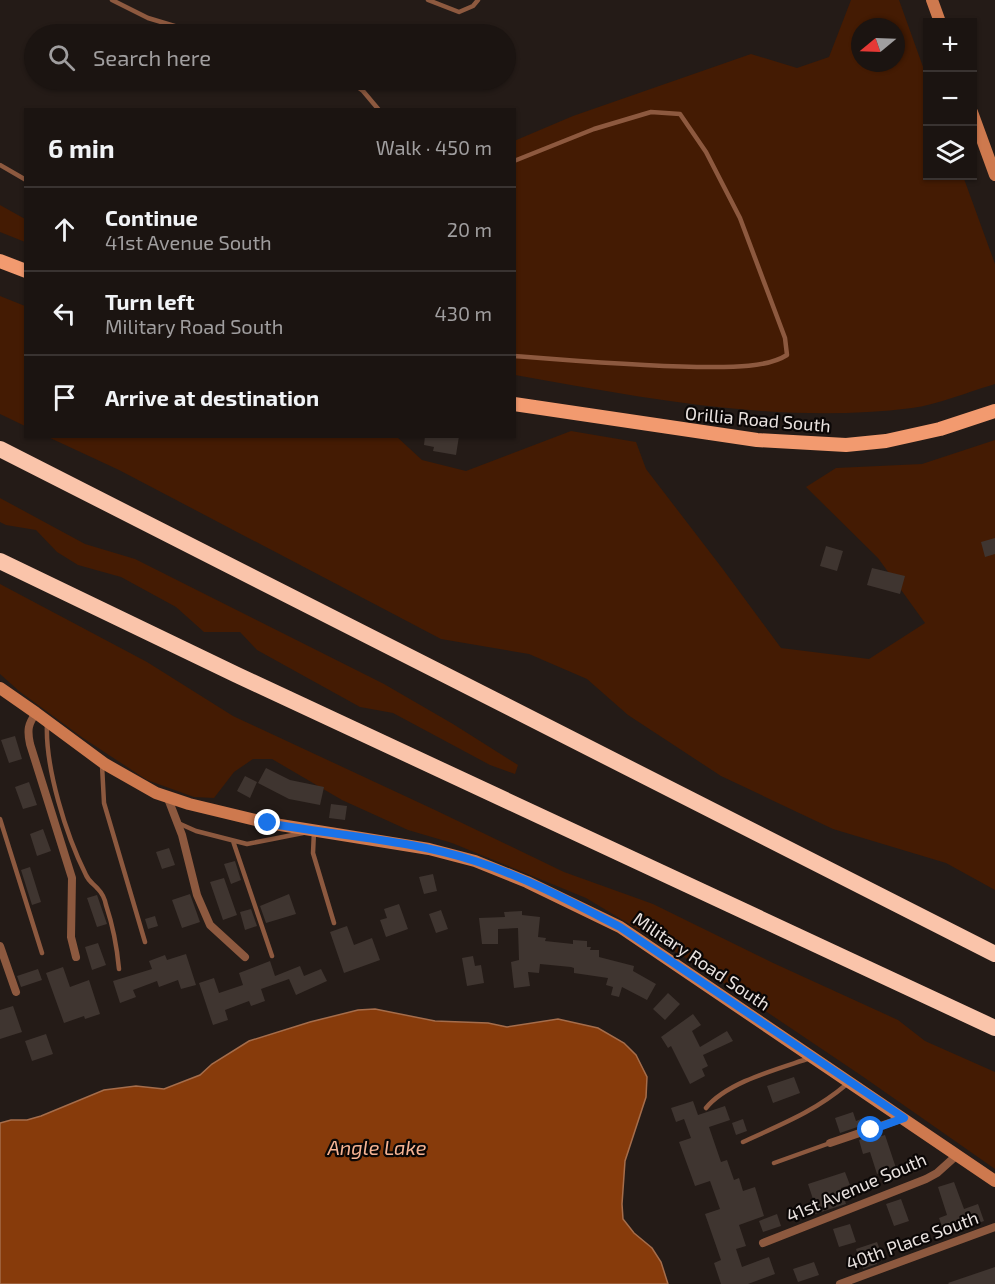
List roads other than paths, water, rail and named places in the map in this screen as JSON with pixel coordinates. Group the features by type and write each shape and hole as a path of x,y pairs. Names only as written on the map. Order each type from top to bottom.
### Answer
{"highway":[{"path":"0,449 995,954"},
{"path":"0,550 96,606"},
{"path":"0,561 258,685 995,1028"}],"main road":[{"path":"932,0 939,18"},
{"path":"977,126 995,175"},
{"path":"0,261 24,270"},
{"name":"Orillia Road South","path":"516,404 757,440 846,445 886,441 940,429 995,411"},
{"name":"Military Road South","path":"0,688 102,762 156,793 227,814 314,831 429,849 475,861 526,882 620,927 995,1181"}],"street":[{"path":"36,713 27,729 72,878 70,929 76,957"},
{"path":"167,796 178,823 197,895 210,925 245,957"},
{"path":"0,946 16,992"},
{"path":"830,1143 904,1118"},
{"name":"41st Avenue South","path":"763,1243 926,1179 938,1173 957,1155"},
{"name":"40th Place South","path":"840,1284 995,1227"}],"lane":[{"path":"112,0 148,18 168,24"},
{"path":"428,0 459,12 473,6 478,0"},
{"path":"362,90 377,108"},
{"path":"516,160 594,129 651,112 680,114 706,152 740,218 785,338 787,355 780,360 735,367 638,366 516,356"},
{"path":"0,165 24,179"},
{"path":"47,721 46,746 58,800 79,861 88,880 100,890 106,905 116,940 119,969"},
{"path":"102,762 104,803 145,942"},
{"path":"0,819 42,953"},
{"path":"178,823 196,831 247,844 314,831 313,853 333,923"},
{"path":"233,841 272,956"},
{"path":"706,1108 712,1100 730,1088 812,1057"},
{"path":"743,1142 812,1110 827,1101 849,1082"},
{"path":"774,1163 830,1143"}],"water":[{"name":"Angle Lake","path":"375,1009 435,1021 488,1023 507,1027 558,1019 598,1028 624,1043 636,1055 647,1077 646,1097 625,1161 623,1219 634,1233 652,1248 661,1262 668,1284 0,1284 0,1123 41,1116 104,1090 136,1086 164,1089 200,1075 212,1064 249,1041 310,1022 358,1010"}]}
